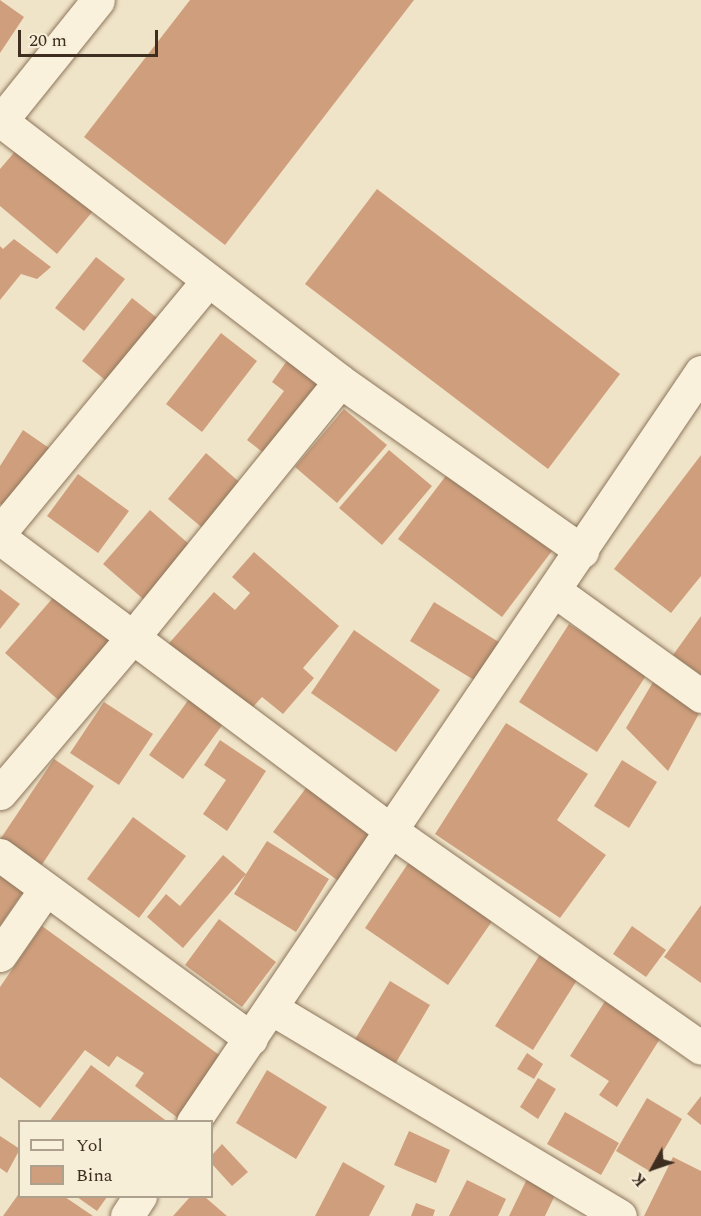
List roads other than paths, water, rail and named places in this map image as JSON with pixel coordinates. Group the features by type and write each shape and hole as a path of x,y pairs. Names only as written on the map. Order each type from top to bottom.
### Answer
{"street":[{"path":"98,0 0,121 207,282 340,381 582,551"},
{"path":"0,532 207,282"},
{"path":"194,1120 393,832 701,372"},
{"path":"0,793 133,637 340,381"},
{"path":"0,538 393,832 701,1048"},
{"path":"555,591 701,696"},
{"path":"0,855 251,1039"},
{"path":"0,955 45,890"},
{"path":"272,1008 620,1216"},
{"path":"127,1216 139,1198"}]}
